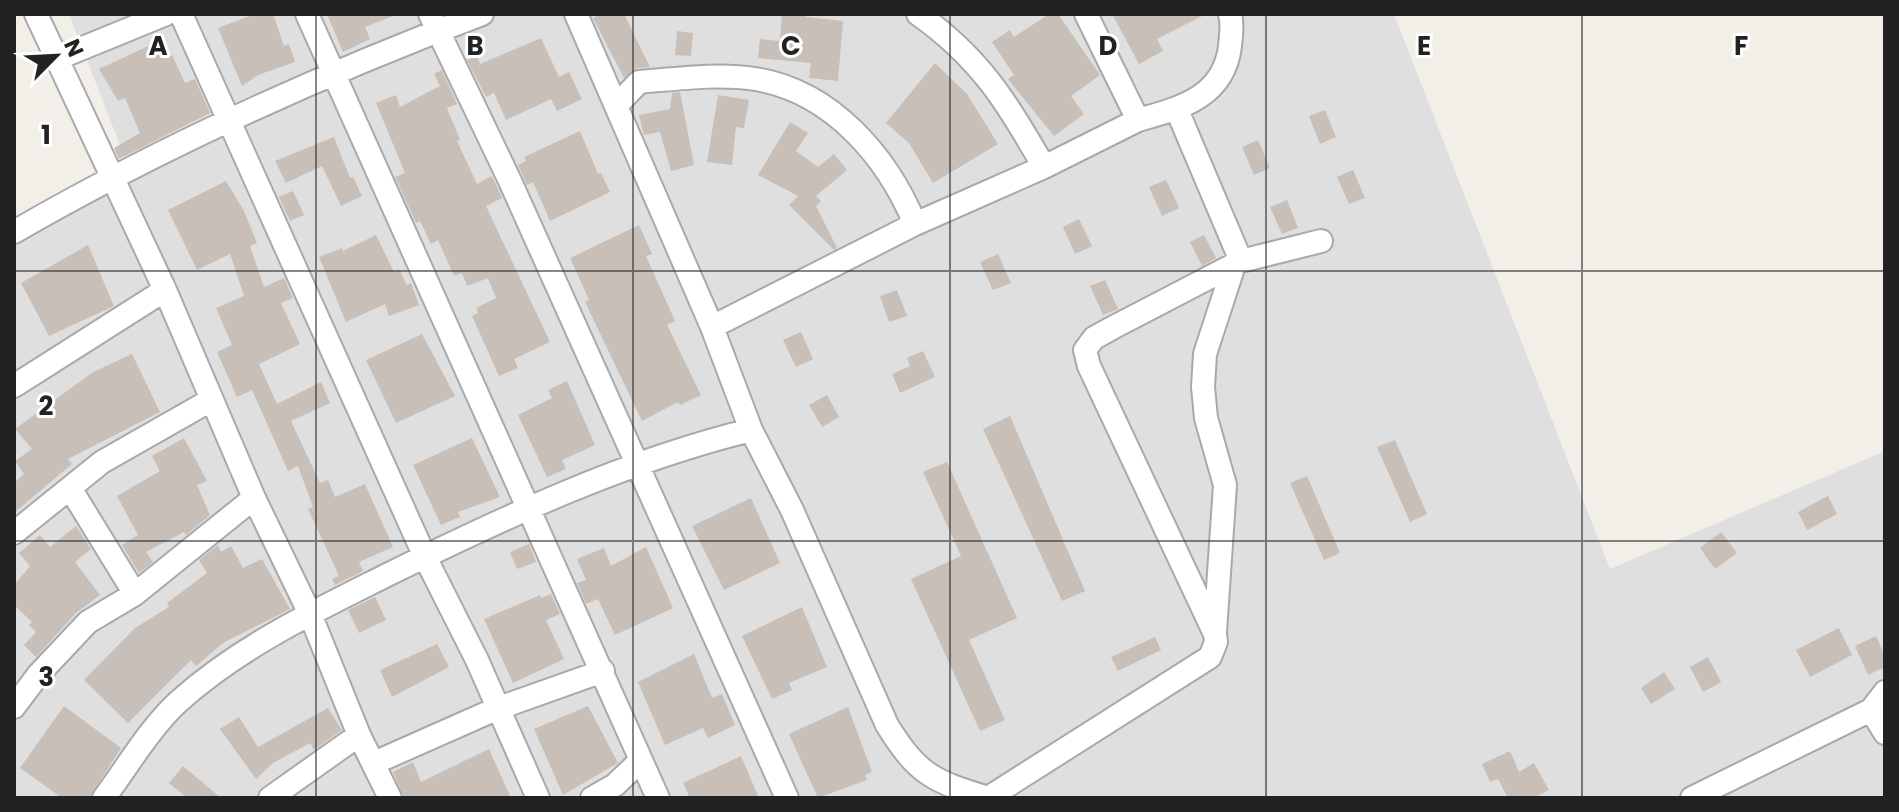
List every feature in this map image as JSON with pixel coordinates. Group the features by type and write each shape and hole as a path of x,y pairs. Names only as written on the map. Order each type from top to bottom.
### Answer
{"street":[{"path":"36,14 165,290 254,498 310,614 359,735 390,798"},
{"path":"56,59 166,14"},
{"path":"181,14 425,557 477,660 496,709 538,798"},
{"path":"307,14 658,798"},
{"path":"14,232 110,177 335,75 434,22 482,14"},
{"path":"576,14 712,327 751,430 792,510 887,725 906,755 936,782 988,798 1210,657 1216,642 1225,485 1206,418 1203,387 1205,354 1238,263 1177,110"},
{"path":"918,14 949,36 1004,97 1044,167"},
{"path":"1086,14 1138,120"},
{"path":"712,327 915,224 1044,167 1138,120 1177,110 1214,88 1229,57 1230,14"},
{"path":"434,22 638,464 787,798"},
{"path":"616,106 639,82 681,78 754,79 794,89 829,111 882,159 902,191 915,224"},
{"path":"1215,634 1089,366 1085,350 1094,338 1238,263 1321,241"},
{"path":"14,386 165,290"},
{"path":"14,533 125,447 211,400"},
{"path":"104,798 149,735 178,702 251,646 425,557 530,508 681,447 751,430"},
{"path":"70,488 135,594"},
{"path":"14,707 38,675 88,622 135,594 254,498"},
{"path":"374,763 496,709 603,671"},
{"path":"1692,798 1878,701 1885,733"},
{"path":"270,798 359,735"},
{"path":"592,798 615,785 640,761"}],"shaded area":[{"path":"69,14 1394,14 1610,569 1885,451 1885,798 14,798 14,236 125,158"}],"building":[{"path":"255,14 273,14 284,46 289,44 295,62 258,75 242,86 218,28"},
{"path":"327,14 396,15 365,27 370,39 343,52"},
{"path":"602,14 624,14 650,67 637,68 624,78 593,18"},
{"path":"782,14 807,14 806,17 843,21 838,81 809,78 811,63 758,58 760,39 780,41"},
{"path":"1049,14 1058,14 1100,75 1071,96 1084,114 1054,136 1008,79 1014,75 992,42 1010,30 1014,37"},
{"path":"1112,14 1206,14 1157,39 1163,51 1139,64"},
{"path":"677,31 693,33 691,56 675,55"},
{"path":"541,38 559,77 569,72 582,99 557,111 551,99 506,120 494,93 486,97 467,60 477,56 480,64"},
{"path":"159,41 167,57 172,55 185,83 195,79 210,113 119,159 114,148 140,133 125,98 118,101 99,69"},
{"path":"935,63 967,94 998,144 933,183 909,143 886,123"},
{"path":"442,70 457,104 447,108 460,140 457,141 477,184 492,176 502,198 486,206 550,342 514,359 518,368 499,376 472,316 478,313 476,308 496,298 488,278 467,286 462,273 454,276 438,240 431,244 420,221 416,223 395,177 405,173 376,103 396,95 400,107 440,86 434,74"},
{"path":"680,92 694,165 671,171 660,132 644,135 639,115 670,109 672,93"},
{"path":"718,95 749,100 744,128 736,127 732,165 707,162"},
{"path":"1325,110 1336,137 1320,144 1309,116"},
{"path":"790,122 808,133 796,151 818,167 834,154 847,170 816,196 821,201 816,206 837,248 834,250 789,205 798,196 758,175"},
{"path":"580,131 598,174 601,173 610,192 550,221 533,182 527,185 518,165 526,161 524,157"},
{"path":"334,137 350,178 353,177 362,196 341,206 322,166 286,183 275,161"},
{"path":"1258,140 1270,168 1254,175 1242,147"},
{"path":"1353,170 1365,198 1349,204 1337,177"},
{"path":"1166,180 1179,208 1162,216 1149,187"},
{"path":"226,181 244,211 257,243 250,246 264,287 284,278 293,298 281,303 300,344 259,364 277,404 321,382 330,403 291,421 320,483 328,480 335,497 365,484 393,547 359,562 363,571 335,585 332,579 339,576 308,509 313,507 298,466 288,471 252,390 237,397 217,352 232,345 216,308 244,296 230,254 197,270 168,210"},
{"path":"293,191 304,215 290,221 279,197"},
{"path":"1287,200 1298,228 1282,234 1270,207"},
{"path":"1079,219 1092,246 1075,254 1063,227"},
{"path":"639,225 652,254 646,256 675,321 667,325 701,395 680,405 678,402 642,421 585,302 589,300 570,258"},
{"path":"376,235 394,272 399,269 407,285 411,283 419,305 389,316 385,304 346,322 319,257 342,248 343,251"},
{"path":"1204,235 1216,258 1202,266 1190,242"},
{"path":"88,245 114,306 49,336 21,283"},
{"path":"998,254 1011,283 993,290 980,262"},
{"path":"1105,280 1118,309 1103,315 1090,286"},
{"path":"897,290 907,316 889,322 880,296"},
{"path":"801,332 813,359 796,367 783,340"},
{"path":"422,334 455,396 396,423 366,360"},
{"path":"923,351 935,377 900,393 892,374 910,366 907,358"},
{"path":"132,354 160,412 68,459 72,464 14,513 14,483 24,474 15,461 32,449 15,429 93,372"},
{"path":"567,381 595,445 562,460 566,469 547,477 518,415 552,398 548,390"},
{"path":"827,395 839,417 822,427 809,405"},
{"path":"1010,416 1085,591 1062,601 983,429"},
{"path":"184,438 207,481 197,485 210,515 186,535 184,532 146,552 153,562 139,573 122,545 138,535 117,496 160,471 152,456"},
{"path":"472,438 500,497 458,512 460,517 441,525 413,465"},
{"path":"1395,440 1427,514 1410,522 1377,447"},
{"path":"947,462 1017,618 969,640 1005,720 980,731 911,579 961,556 923,472"},
{"path":"1307,476 1340,553 1324,560 1290,483"},
{"path":"1828,496 1837,514 1807,530 1798,512"},
{"path":"751,498 780,563 724,590 692,526"},
{"path":"76,526 91,549 75,562 100,595 76,613 36,657 24,645 36,632 29,625 32,622 14,605 14,585 30,566 19,553 40,535 50,547"},
{"path":"1721,532 1737,553 1715,569 1700,548"},
{"path":"529,544 536,562 517,569 510,552"},
{"path":"218,545 221,552 231,546 243,568 262,559 290,609 223,643 196,666 191,660 128,723 84,680 135,628 169,607 167,603 207,573 199,560"},
{"path":"646,547 673,608 615,635 598,599 586,604 577,583 586,580 577,559 604,548 611,566"},
{"path":"551,594 560,614 546,620 564,659 513,683 484,619 540,595 541,598"},
{"path":"375,597 386,620 359,633 348,610"},
{"path":"802,607 827,667 789,683 792,690 772,699 742,636"},
{"path":"1839,628 1852,655 1810,677 1796,650"},
{"path":"1876,636 1885,656 1885,667 1868,675 1855,646"},
{"path":"1155,637 1161,650 1118,671 1111,657"},
{"path":"437,644 449,667 392,697 380,670"},
{"path":"694,654 712,698 722,694 735,725 708,738 703,728 665,745 638,682"},
{"path":"1708,657 1721,682 1703,692 1690,667"},
{"path":"1664,672 1675,689 1651,704 1641,688"},
{"path":"64,706 121,748 89,798 62,798 20,768"},
{"path":"588,706 618,763 563,795 534,729"},
{"path":"848,707 872,772 865,775 867,780 818,798 789,734"},
{"path":"328,708 342,730 314,750 310,743 273,763 256,779 220,729 239,717 258,747"},
{"path":"489,749 511,798 404,798 393,772 413,762 421,782"},
{"path":"1510,751 1519,772 1534,763 1549,790 1534,798 1508,798 1498,779 1490,782 1482,764"},
{"path":"741,756 759,798 690,798 683,783"},
{"path":"183,766 221,798 187,798 169,783"}]}
